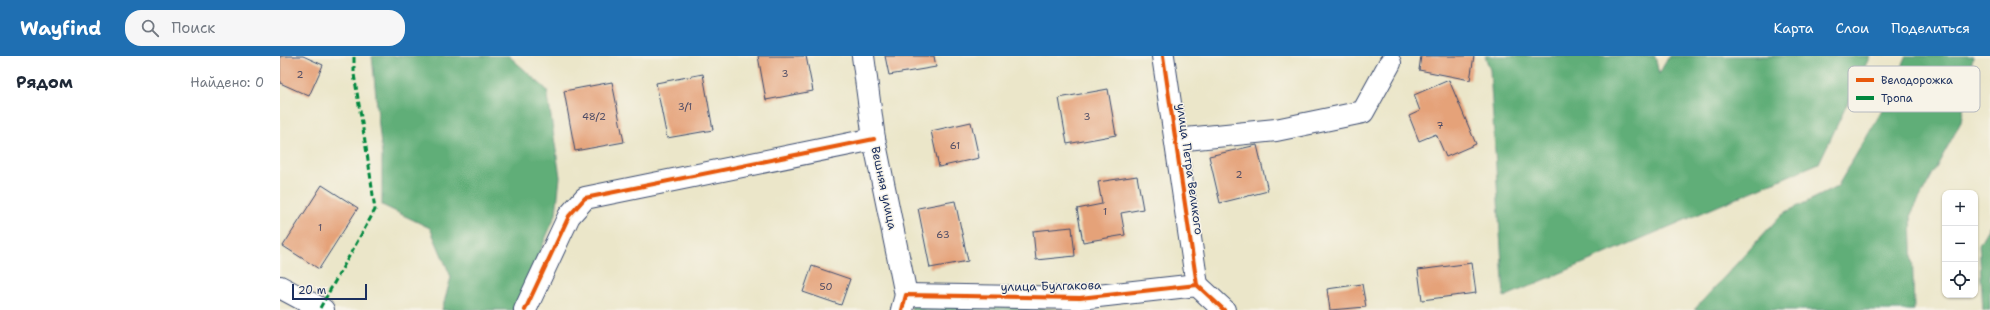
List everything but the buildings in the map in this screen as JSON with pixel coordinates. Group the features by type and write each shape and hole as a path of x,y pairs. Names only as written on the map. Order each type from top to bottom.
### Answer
{"street":[{"name":"Вешняя улица","path":"863,56 874,139 904,303"},
{"name":"улица Петра Великого","path":"1163,56 1197,284"},
{"path":"1176,140 1276,130 1363,112 1390,63"},
{"path":"525,310 569,216 585,198 874,139"},
{"path":"1197,284 1224,310"},
{"name":"улица Булгакова","path":"904,303 1080,298 1197,284"},
{"path":"280,287 323,310"}],"green space":[{"path":"372,56 509,56 547,90 560,177 556,214 515,310 442,310 451,277 430,228 382,205 382,156"},
{"path":"1485,56 1655,56 1659,74 1669,56 1870,56 1865,66 1848,66 1848,102 1819,163 1504,297 1490,70"},
{"path":"1907,56 1973,56 1971,66 1903,66"},
{"path":"1881,112 1963,112 1961,122 1911,214 1914,310 1694,310 1782,214 1837,187"},
{"path":"1990,225 1990,310 1983,310 1979,244"},
{"path":"913,301 1064,310 911,310"}],"marked path":[{"path":"320,308 375,210 354,74 354,56"}],"cycle path":[{"path":"1163,56 1197,285"},
{"path":"525,310 569,216 585,198 874,139"},
{"path":"902,310 906,295 1080,298 1197,285 1224,310"}]}
